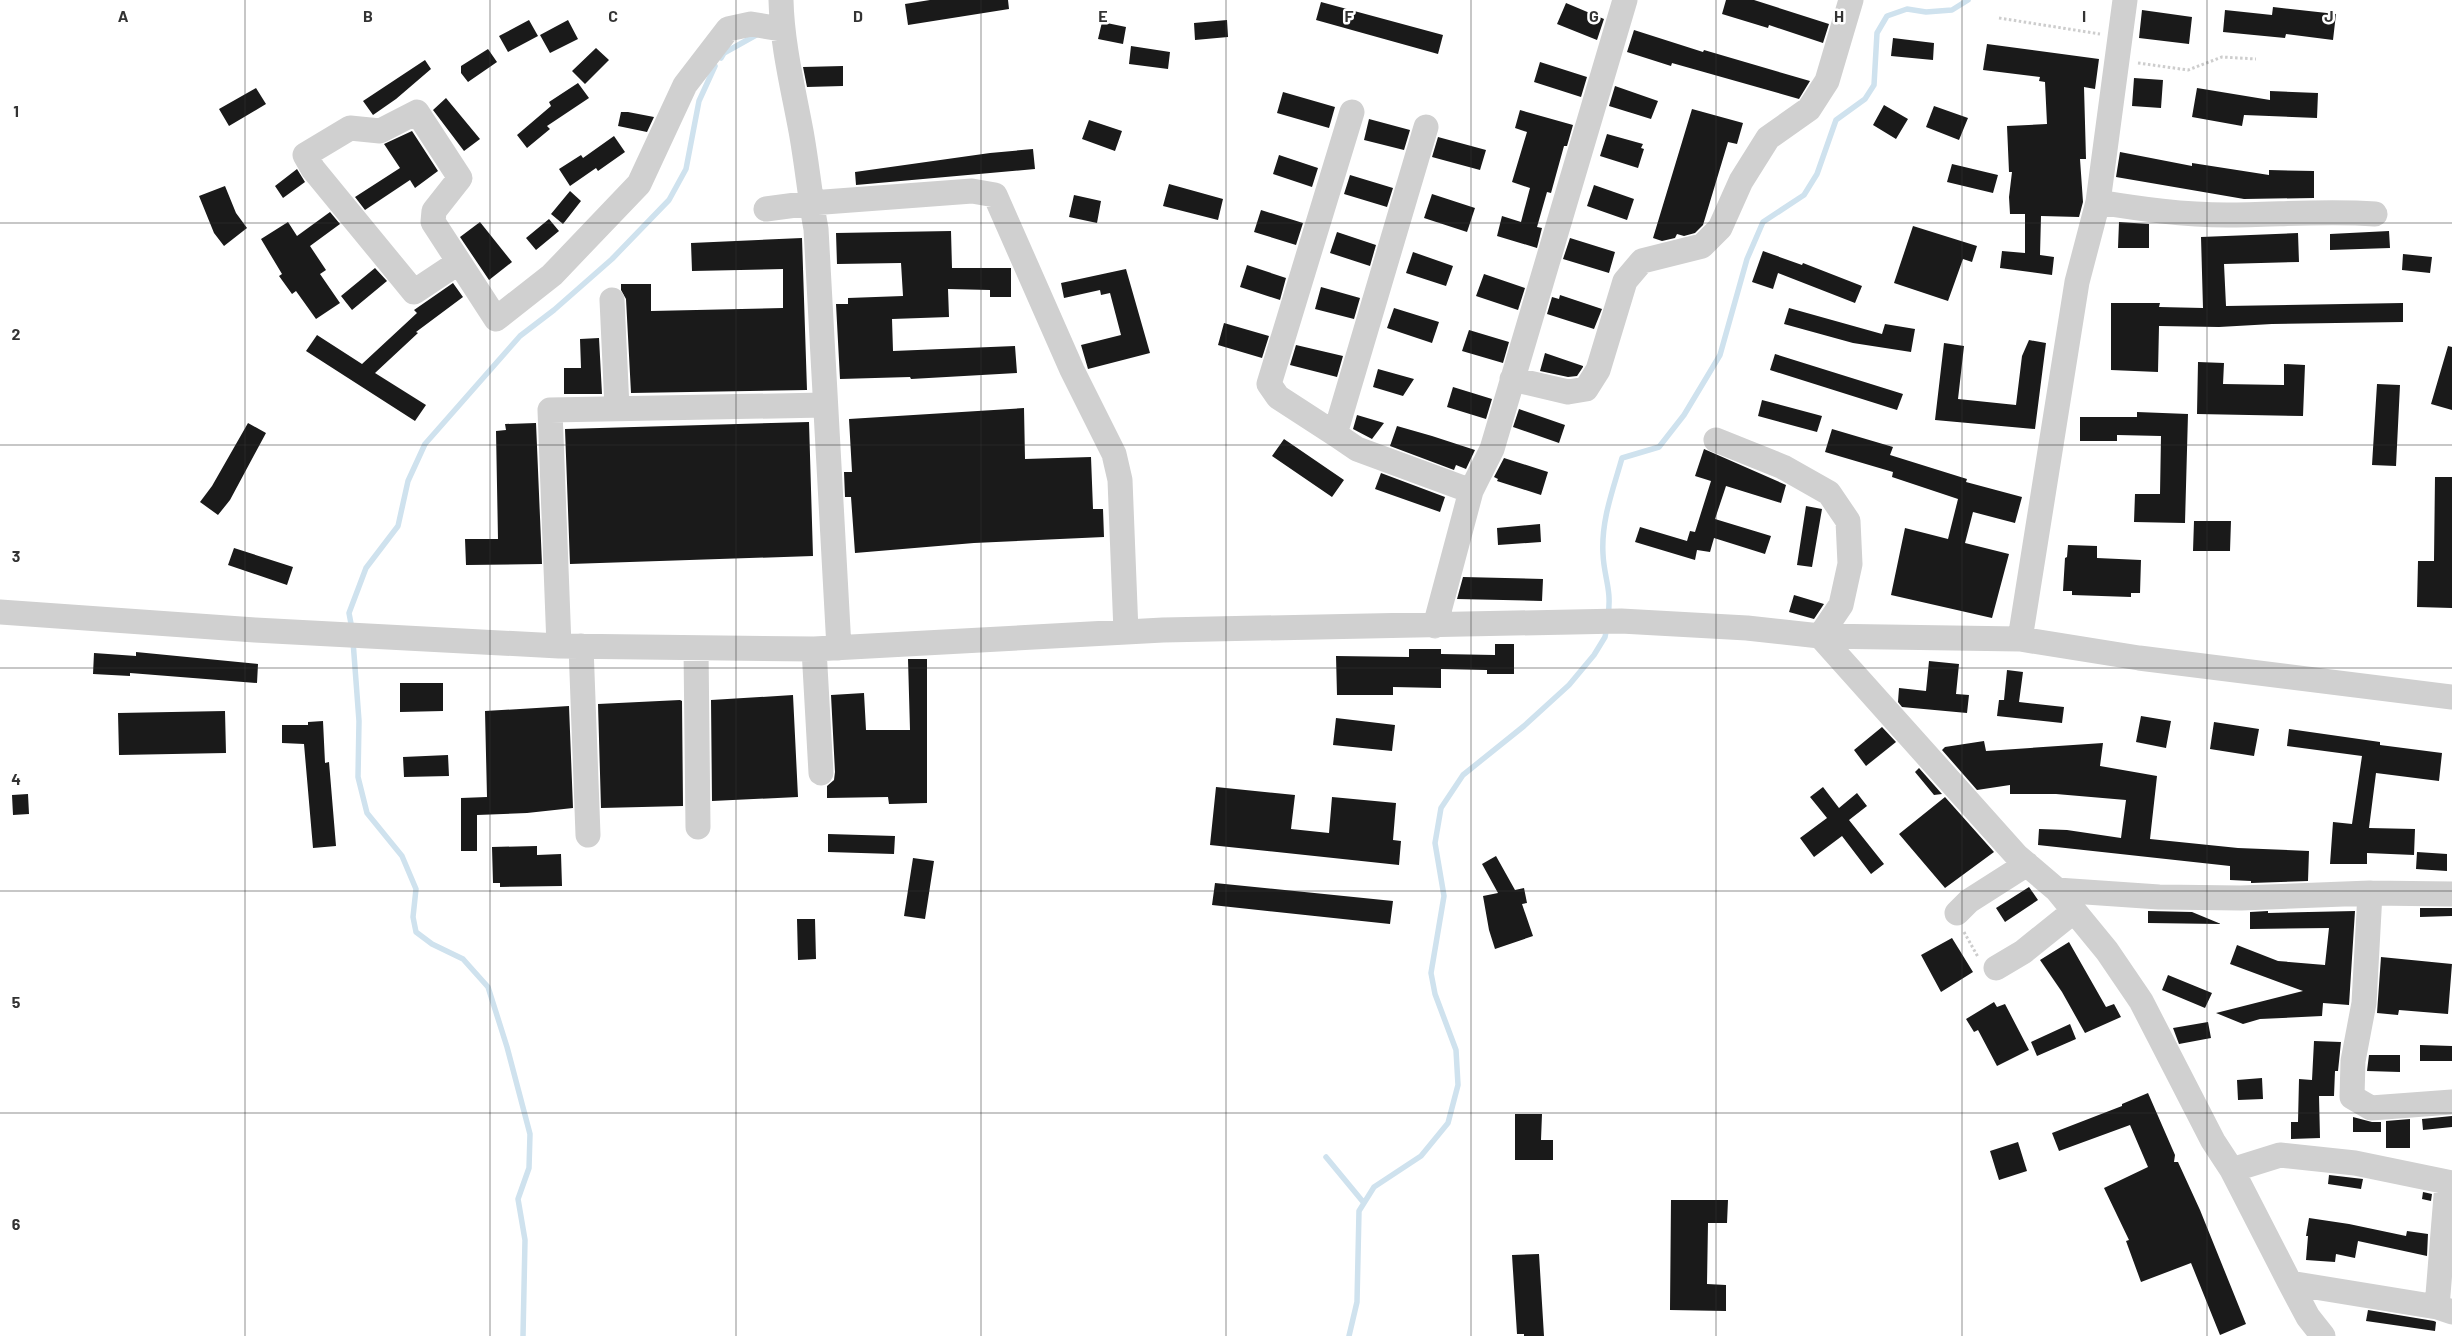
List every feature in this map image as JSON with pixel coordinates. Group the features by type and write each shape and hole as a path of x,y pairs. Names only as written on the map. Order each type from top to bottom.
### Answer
{"street":[{"path":"781,0 781,29 806,155 816,229 839,648"},
{"path":"1435,626 1471,491 1492,449 1625,0"},
{"path":"1512,379 1568,392 1586,389 1598,370 1625,281 1642,261 1702,246 1720,228 1741,181 1768,138 1809,109 1827,81 1851,0"},
{"path":"2020,639 2077,282 2098,202 2126,0"},
{"path":"459,262 414,292 313,169 305,155 350,128 380,130 417,112 460,178 434,211 433,222 459,262 496,319 552,275 639,184 685,85 728,29 751,24 781,29"},
{"path":"1352,112 1270,384 1278,396 1358,449 1471,491"},
{"path":"1335,434 1426,127"},
{"path":"766,209 811,202 972,191 996,196 1072,370 1114,454 1120,480 1143,631"},
{"path":"2098,202 2157,212 2226,215 2337,211 2375,214"},
{"path":"612,300 617,408"},
{"path":"588,835 550,410 825,405"},
{"path":"1716,440 1783,467 1829,493 1848,521 1850,564 1841,605 1820,636"},
{"path":"0,612 362,636 570,646 814,649 1143,631 1621,622 1747,628 1820,636 2020,639 2139,658 2452,697"},
{"path":"1820,636 2027,864 2057,890 2107,951 2142,1001 2213,1141 2232,1170 2308,1317 2323,1336"},
{"path":"696,648 698,827"},
{"path":"814,649 821,773"},
{"path":"1956,913 1969,902 2027,864"},
{"path":"2057,890 2159,898 2241,898 2370,893 2452,894"},
{"path":"2370,893 2364,1003 2353,1061 2352,1097 2371,1108 2452,1102"},
{"path":"1996,968 2023,952 2074,910"},
{"path":"2232,1170 2280,1155 2355,1163 2452,1183"},
{"path":"2290,1283 2445,1310 2446,1196 2452,1190"}],"path":[{"path":"1999,18 2119,48 2157,67 2188,70 2222,57 2256,59"},
{"path":"1956,913 1976,956 1988,967 1996,968"}],"building":[{"path":"930,0 1008,0 1009,9 908,25 905,4"},
{"path":"1726,0 1754,0 1829,24 1823,43 1769,25 1768,28 1722,14"},
{"path":"1321,2 1443,35 1438,54 1316,20"},
{"path":"1566,3 1604,19 1597,40 1557,24"},
{"path":"2273,7 2336,14 2333,40 2286,34 2285,38 2223,32 2225,10 2272,15"},
{"path":"2142,10 2192,17 2189,44 2139,38"},
{"path":"529,20 538,36 508,52 499,36"},
{"path":"568,20 578,39 550,53 540,35"},
{"path":"1227,20 1228,37 1195,40 1194,23"},
{"path":"1102,22 1126,27 1123,44 1098,39"},
{"path":"1634,30 1703,52 1704,50 1810,81 1799,99 1672,63 1671,66 1627,52"},
{"path":"1893,38 1934,43 1933,60 1891,56"},
{"path":"1987,44 2099,59 2095,89 2084,87 2086,159 2080,159 2083,202 2079,217 2041,216 2040,255 2054,257 2052,275 2000,268 2002,251 2025,253 2025,214 2010,214 2009,197 2012,172 2009,172 2007,126 2047,124 2045,82 2039,81 2040,77 1983,70"},
{"path":"1131,46 1170,52 1168,69 1129,64"},
{"path":"596,48 609,60 585,84 572,71"},
{"path":"488,49 497,62 468,82 461,73 461,66"},
{"path":"425,60 431,69 396,99 373,115 363,101"},
{"path":"1540,62 1587,77 1581,97 1534,82"},
{"path":"843,66 843,86 807,87 803,67"},
{"path":"2134,78 2163,80 2161,108 2132,106"},
{"path":"578,83 589,98 547,126 550,129 527,148 517,135 551,106 549,102"},
{"path":"1615,86 1658,101 1651,119 1609,106"},
{"path":"256,88 266,104 229,126 219,109"},
{"path":"2197,88 2270,100 2270,91 2318,93 2317,118 2244,115 2242,126 2192,117"},
{"path":"1283,92 1335,107 1329,128 1277,113"},
{"path":"446,98 480,139 464,151 433,110"},
{"path":"1884,105 1908,119 1896,139 1873,125"},
{"path":"1934,106 1968,118 1959,140 1926,127"},
{"path":"1692,109 1743,123 1737,144 1728,142 1703,225 1695,233 1684,236 1677,234 1675,238 1662,241 1653,238"},
{"path":"1520,110 1573,125 1567,146 1564,146 1551,193 1547,192 1537,227 1542,228 1537,248 1497,236 1502,216 1521,222 1530,188 1512,182 1527,132 1515,128"},
{"path":"621,112 654,117 647,132 618,126"},
{"path":"1369,119 1410,130 1404,150 1364,140"},
{"path":"1089,120 1122,131 1115,151 1082,139"},
{"path":"412,131 438,171 415,188 410,180 365,210 355,197 400,168 384,144"},
{"path":"1607,134 1643,144 1641,148 1644,149 1638,168 1600,156"},
{"path":"614,136 625,152 598,171 596,168 570,186 559,169 581,155 583,158"},
{"path":"1438,137 1486,150 1480,170 1432,157"},
{"path":"1033,149 1035,169 856,185 855,172 990,153"},
{"path":"2120,152 2192,166 2192,163 2269,175 2269,170 2314,171 2314,198 2244,199 2116,177"},
{"path":"1279,155 1318,168 1312,187 1273,174"},
{"path":"1952,164 1998,175 1993,193 1947,182"},
{"path":"297,169 305,182 283,198 275,186"},
{"path":"1350,175 1393,188 1387,207 1344,194"},
{"path":"1169,184 1223,199 1218,220 1163,206"},
{"path":"1594,185 1634,199 1627,220 1587,206"},
{"path":"225,186 236,213 247,228 224,246 214,233 199,196"},
{"path":"570,191 581,201 563,224 551,214"},
{"path":"1432,194 1475,208 1467,232 1424,218"},
{"path":"1074,195 1101,201 1097,223 1069,217"},
{"path":"1261,210 1303,223 1296,245 1254,232"},
{"path":"330,212 340,224 310,246 326,270 320,274 340,303 316,319 296,291 292,294 279,276 282,274 261,239 288,222 297,236"},
{"path":"549,219 559,231 536,250 526,238"},
{"path":"480,222 512,262 489,280 460,237"},
{"path":"2119,222 2149,224 2149,248 2118,248"},
{"path":"1913,226 1977,246 1972,262 1963,259 1948,301 1894,283"},
{"path":"951,231 952,268 1011,268 1011,297 990,297 990,290 948,289 949,317 892,319 893,351 1015,346 1017,373 911,379 910,377 840,379 836,304 848,304 848,298 903,296 901,263 837,264 836,233"},
{"path":"2389,231 2390,248 2330,250 2330,234"},
{"path":"1337,232 1376,245 1370,266 1330,253"},
{"path":"2298,233 2299,262 2224,264 2226,306 2403,303 2403,322 2272,324 2219,327 2159,326 2158,372 2111,370 2111,303 2160,303 2159,307 2203,308 2201,237"},
{"path":"802,238 807,390 631,393 626,299 621,290 621,284 651,284 651,311 783,308 783,269 692,271 691,243"},
{"path":"1570,238 1615,252 1609,273 1563,259"},
{"path":"1763,251 1802,265 1803,263 1862,286 1855,303 1778,273 1773,289 1752,282"},
{"path":"1413,252 1453,266 1446,286 1406,273"},
{"path":"2403,254 2432,257 2430,273 2402,270"},
{"path":"1247,265 1286,278 1280,300 1240,287"},
{"path":"375,268 387,281 352,310 341,296"},
{"path":"1126,269 1150,353 1088,369 1081,345 1121,335 1110,293 1101,295 1100,290 1064,298 1061,283"},
{"path":"1484,274 1525,288 1518,310 1476,296"},
{"path":"453,283 463,297 416,332 418,333 375,373 426,405 415,421 306,351 317,335 362,364 417,313 414,310"},
{"path":"1321,287 1360,298 1354,319 1315,309"},
{"path":"1560,295 1602,309 1594,329 1547,314 1552,297 1559,299"},
{"path":"1394,308 1439,322 1432,343 1387,328"},
{"path":"1789,308 1882,334 1885,324 1915,329 1911,352 1853,343 1784,324"},
{"path":"1224,323 1269,336 1262,358 1218,345"},
{"path":"1469,330 1509,342 1503,363 1462,351"},
{"path":"599,338 602,394 564,394 564,368 581,368 580,339"},
{"path":"2029,340 2046,343 2035,429 1935,420 1944,343 1964,346 1958,399 2016,405 2022,356"},
{"path":"1296,345 1343,356 1337,377 1290,365"},
{"path":"2448,346 2452,347 2452,410 2431,404"},
{"path":"1545,353 1583,367 1577,376 1568,377 1540,371"},
{"path":"1775,354 1903,394 1897,410 1770,370"},
{"path":"2198,362 2224,363 2223,384 2284,385 2284,364 2305,365 2303,416 2197,414"},
{"path":"1378,369 1414,379 1403,396 1373,387"},
{"path":"2377,384 2400,385 2396,466 2372,465"},
{"path":"1453,387 1492,399 1486,419 1447,407"},
{"path":"1762,400 1822,416 1817,432 1758,416"},
{"path":"1024,408 1025,459 1091,457 1093,509 1103,509 1104,537 974,543 855,553 851,497 845,497 844,472 852,472 849,419"},
{"path":"1519,409 1565,425 1559,443 1513,427"},
{"path":"2137,412 2188,414 2185,523 2134,522 2135,494 2160,494 2161,436 2117,435 2117,441 2080,441 2080,417 2137,417"},
{"path":"1357,415 1384,423 1372,439 1353,429"},
{"path":"809,422 813,556 570,564 565,429"},
{"path":"248,423 266,433 230,500 218,515 200,502 212,486"},
{"path":"536,423 542,564 466,565 465,539 498,539 496,431 506,430 505,424"},
{"path":"1397,426 1475,450 1466,469 1456,465 1454,470 1390,446"},
{"path":"1832,429 1893,447 1890,455 1967,479 1966,482 2022,497 2015,523 1973,512 1965,543 2009,554 1992,618 1891,595 1905,528 1948,539 1958,499 1892,477 1893,472 1825,452"},
{"path":"1284,439 1344,480 1332,497 1272,456"},
{"path":"1704,449 1786,485 1781,503 1726,486 1715,519 1771,536 1765,554 1714,538 1710,552 1697,550 1695,560 1635,542 1640,527 1687,541 1690,531 1695,532 1711,481 1695,476"},
{"path":"1504,458 1548,472 1541,495 1497,481 1498,479 1494,477"},
{"path":"1381,473 1445,497 1440,512 1375,489"},
{"path":"2435,477 2452,477 2452,608 2417,607 2418,561 2434,561"},
{"path":"1806,506 1822,509 1812,567 1797,565"},
{"path":"2194,521 2231,521 2230,551 2193,551"},
{"path":"1540,524 1541,542 1498,545 1497,528"},
{"path":"2068,545 2097,546 2097,558 2141,560 2140,593 2131,593 2131,597 2072,595 2072,591 2063,591 2065,558 2067,557"},
{"path":"234,548 293,567 287,585 228,565"},
{"path":"1463,577 1543,579 1542,601 1457,599"},
{"path":"1794,595 1824,604 1814,619 1789,612"},
{"path":"1495,644 1514,644 1514,674 1487,674 1487,670 1441,669 1441,688 1393,687 1393,695 1337,695 1336,656 1409,657 1409,649 1441,649 1441,654 1495,655"},
{"path":"136,652 258,664 257,683 130,673 130,676 93,674 94,653 136,656"},
{"path":"908,659 927,659 927,803 889,804 888,797 827,798 827,786 834,780 835,772 831,695 864,693 866,730 910,730"},
{"path":"1929,661 1959,664 1956,694 1969,695 1967,713 1902,707 1898,702 1899,688 1926,691"},
{"path":"2007,670 2023,672 2019,702 2064,707 2062,723 1997,716 1999,700 2004,700"},
{"path":"400,683 443,683 443,711 400,712"},
{"path":"793,695 798,797 712,801 711,700"},
{"path":"682,701 683,806 601,808 598,704"},
{"path":"569,706 573,808 527,813 477,815 477,851 461,851 461,798 487,797 485,711"},
{"path":"225,711 226,753 119,755 118,713"},
{"path":"2141,716 2171,721 2166,748 2136,742"},
{"path":"1336,718 1395,725 1392,751 1333,745"},
{"path":"323,721 325,763 329,762 336,846 313,848 304,744 282,743 282,725 308,725 308,722"},
{"path":"2214,722 2259,729 2254,756 2210,749"},
{"path":"1882,727 1896,742 1866,766 1854,750"},
{"path":"2289,729 2380,742 2380,745 2442,753 2439,781 2376,773 2369,828 2415,829 2414,855 2367,853 2367,864 2330,864 2333,822 2352,824 2362,756 2287,746"},
{"path":"1984,741 1986,751 2103,743 2100,766 2157,776 2150,839 2238,848 2309,851 2308,881 2251,883 2251,881 2230,880 2230,866 2038,845 2039,829 2067,830 2121,838 2126,800 2056,794 2010,794 2010,785 1977,790 1942,750 1945,747"},
{"path":"448,755 449,776 404,777 403,757"},
{"path":"1919,768 1942,794 1934,795 1915,772"},
{"path":"1216,787 1295,795 1291,829 1329,833 1332,797 1396,803 1393,840 1401,841 1399,865 1210,845"},
{"path":"1823,787 1839,808 1857,793 1867,806 1849,820 1884,864 1871,874 1842,836 1814,857 1800,838 1827,818 1810,797"},
{"path":"28,794 29,814 13,815 12,795"},
{"path":"1945,797 1994,852 1945,888 1899,834"},
{"path":"828,834 895,836 894,854 828,852"},
{"path":"537,846 537,855 561,854 562,886 500,887 500,883 493,883 492,847"},
{"path":"2417,852 2447,854 2447,871 2416,869"},
{"path":"1496,856 1515,890 1524,888 1527,903 1522,904 1533,936 1495,949 1489,930 1483,896 1498,893 1482,864"},
{"path":"913,858 934,861 925,919 904,916"},
{"path":"1215,883 1393,901 1390,924 1212,905"},
{"path":"2029,887 2038,900 2005,922 1996,908"},
{"path":"2420,908 2452,908 2452,916 2420,917"},
{"path":"2148,911 2192,912 2221,924 2148,923"},
{"path":"2268,911 2268,913 2355,911 2349,1005 2323,1003 2322,1016 2260,1019 2243,1024 2216,1013 2303,991 2230,964 2237,945 2278,961 2325,965 2329,928 2250,929 2250,912"},
{"path":"797,919 815,919 816,959 798,960"},
{"path":"1952,938 1973,972 1941,992 1921,955"},
{"path":"2069,942 2106,1007 2114,1004 2121,1017 2085,1033 2062,992 2040,960"},
{"path":"2381,957 2452,964 2448,1014 2399,1010 2398,1015 2377,1013"},
{"path":"2168,975 2212,993 2205,1008 2162,990"},
{"path":"1994,1002 1997,1007 2005,1004 2029,1050 1997,1066 1978,1030 1974,1032 1966,1019"},
{"path":"2208,1022 2211,1038 2179,1044 2173,1028"},
{"path":"2070,1024 2076,1039 2037,1056 2031,1042"},
{"path":"2314,1041 2341,1042 2338,1071 2335,1071 2334,1096 2319,1096 2320,1138 2291,1139 2291,1122 2298,1122 2299,1079 2312,1080"},
{"path":"2420,1045 2452,1046 2452,1061 2420,1061"},
{"path":"2369,1055 2400,1055 2400,1072 2367,1071"},
{"path":"2262,1078 2263,1099 2238,1100 2237,1080"},
{"path":"2148,1093 2175,1155 2174,1162 2178,1162 2200,1210 2246,1324 2220,1335 2191,1263 2141,1282 2126,1241 2129,1240 2104,1188 2148,1167 2130,1125 2059,1151 2052,1133 2122,1106 2122,1104"},
{"path":"1515,1114 1542,1114 1541,1140 1553,1140 1553,1160 1515,1160"},
{"path":"2452,1116 2452,1127 2423,1130 2422,1119"},
{"path":"2353,1117 2372,1122 2381,1122 2381,1132 2353,1132"},
{"path":"2410,1119 2410,1148 2386,1148 2386,1121"},
{"path":"2018,1142 2027,1171 1999,1180 1990,1151"},
{"path":"2329,1175 2363,1179 2361,1189 2328,1184"},
{"path":"2423,1192 2432,1194 2431,1201 2422,1199"},
{"path":"1671,1200 1728,1200 1727,1223 1708,1223 1707,1284 1726,1285 1726,1311 1670,1310"},
{"path":"2309,1218 2406,1236 2407,1231 2428,1234 2427,1256 2358,1241 2355,1258 2336,1254 2335,1262 2306,1260 2308,1236 2306,1236"},
{"path":"1539,1254 1544,1336 1524,1336 1524,1334 1517,1334 1512,1255"},
{"path":"2368,1310 2434,1321 2436,1322 2435,1331 2366,1321"}],"waterway":[{"path":"1608,616 1609,598 1603,554 1604,529 1608,505 1622,458 1659,447 1684,415 1720,355 1747,259 1763,222 1804,195 1817,174 1836,120 1865,99 1874,85 1877,33 1887,16 1907,9 1926,12 1952,10 1968,0"},
{"path":"721,58 724,53 758,34"},
{"path":"352,629 349,613 366,568 398,526 408,481 425,444 520,336 554,310 612,259 669,200 686,169 699,101 715,66"},
{"path":"1349,1336 1357,1302 1359,1211 1374,1187 1421,1156 1448,1123 1458,1085 1456,1050 1435,994 1431,973 1444,896 1435,843 1441,808 1463,775 1524,726 1569,685 1594,655 1605,637 1607,627"},
{"path":"353,641 359,721 358,777 367,813 402,856 416,889 413,917 416,932 432,944 463,959 488,987 507,1047 530,1134 529,1168 518,1199 525,1240 523,1336"},
{"path":"1326,1157 1364,1203"}]}
